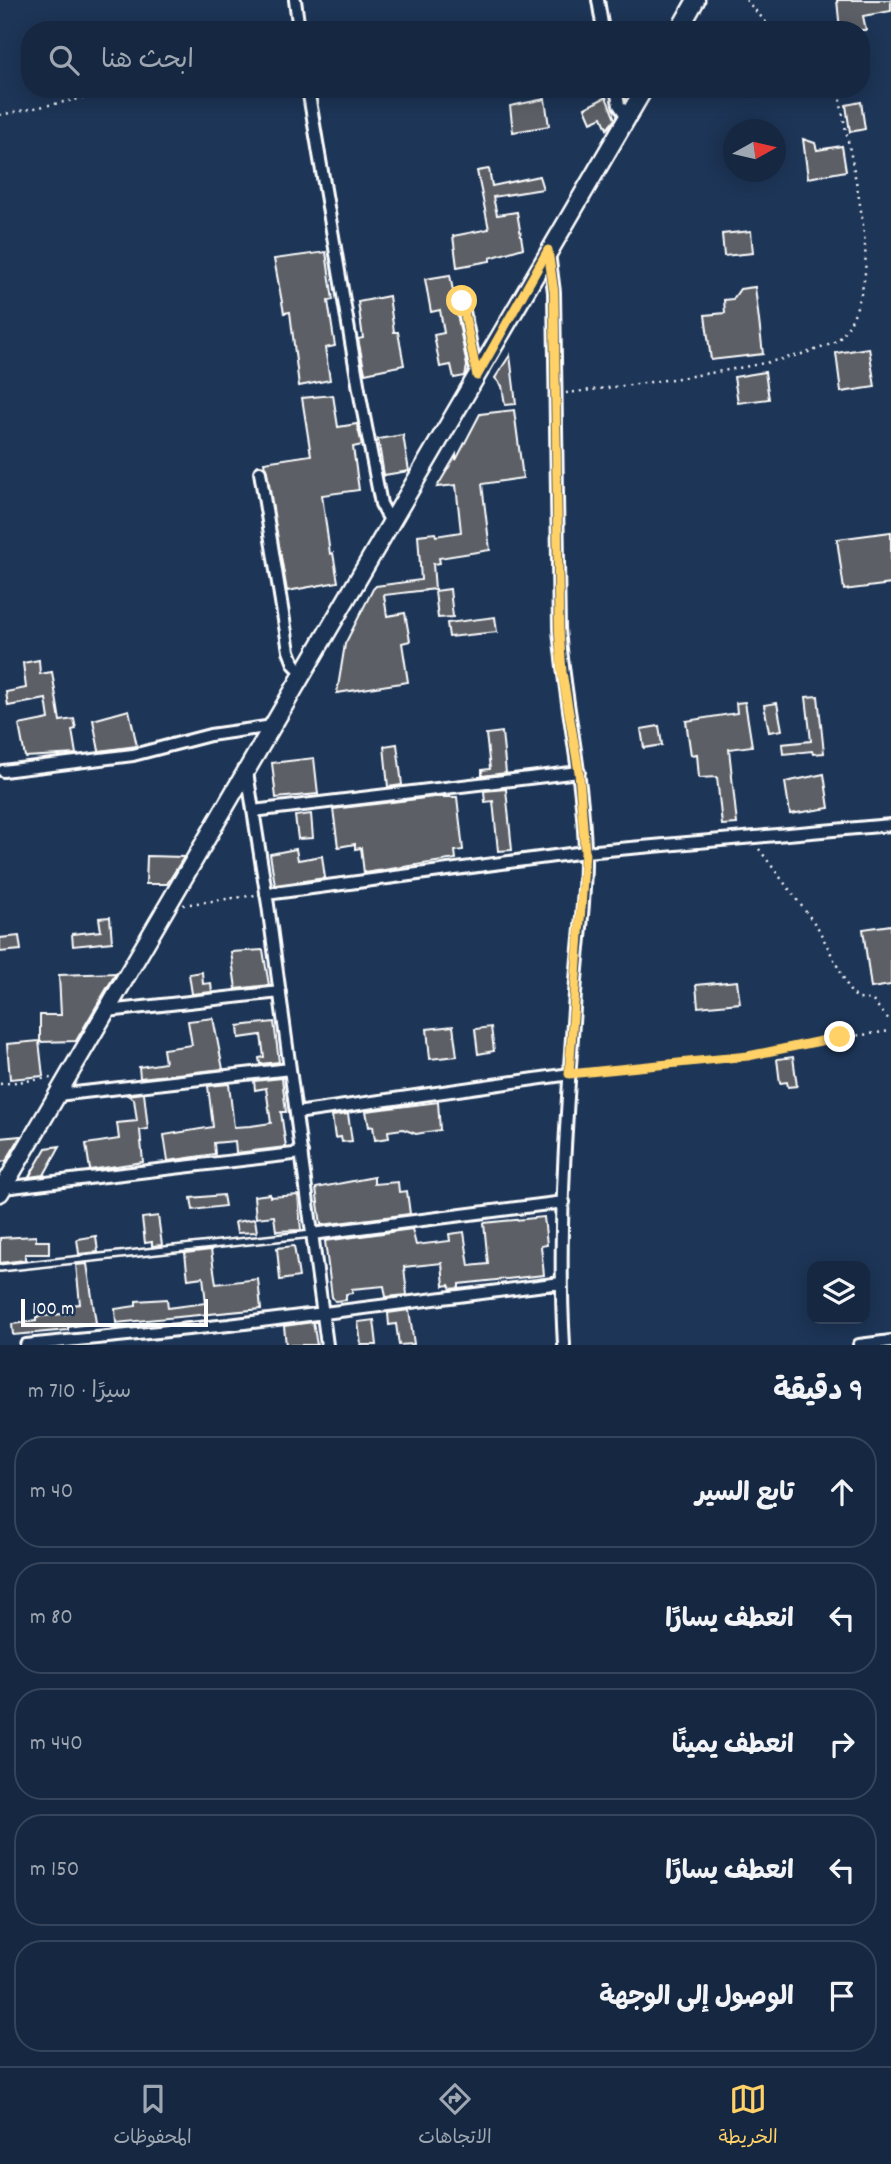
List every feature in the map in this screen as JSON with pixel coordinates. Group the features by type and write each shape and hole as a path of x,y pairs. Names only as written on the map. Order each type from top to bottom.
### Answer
{"street":[{"path":"295,0 298,21"},
{"path":"598,0 602,21"},
{"path":"684,21 696,0"},
{"path":"310,98 361,401 381,504 391,522"},
{"path":"620,98 627,117"},
{"path":"2,1190 638,98"},
{"path":"548,250 554,292 559,629 562,672 579,772 585,852 569,1074 561,1283 564,1345"},
{"path":"462,301 477,376"},
{"path":"260,472 289,651 294,664 303,673"},
{"path":"3,771 133,755 210,735 273,726"},
{"path":"247,772 280,992 327,1345"},
{"path":"253,811 579,772"},
{"path":"266,894 585,852 891,825"},
{"path":"107,1011 280,992"},
{"path":"57,1095 290,1069"},
{"path":"296,1113 569,1074"},
{"path":"2,1190 302,1153"},
{"path":"312,1234 564,1202"},
{"path":"26,1345 323,1313 561,1283"},
{"path":"859,1345 890,1343"}],"lane":[{"path":"0,1268 312,1234"}],"path":[{"path":"746,0 765,21"},
{"path":"0,115 84,98"},
{"path":"556,395 656,382 766,362 831,345 840,338 858,299 865,276 866,257 837,98"},
{"path":"751,838 818,928 851,993 859,999 872,1000 891,1022"},
{"path":"168,906 266,894"},
{"path":"569,1074 748,1056 803,1043 891,1031"},
{"path":"0,1084 68,1077"}],"building":[{"path":"837,0 891,0 891,11 863,16 864,21 839,21"},
{"path":"606,98 615,119 607,129 602,117 591,122 585,108"},
{"path":"545,99 549,126 513,132 510,106"},
{"path":"861,102 865,129 850,132 846,105"},
{"path":"803,139 815,143 817,150 842,146 846,171 808,178"},
{"path":"489,169 492,186 539,176 543,189 493,197 497,215 517,212 523,248 490,258 490,261 457,267 453,236 489,229 477,171"},
{"path":"751,231 753,253 724,256 722,234"},
{"path":"326,252 333,300 328,301 335,346 325,348 330,380 299,386 290,312 284,313 274,259"},
{"path":"450,275 467,366 465,376 454,378 451,365 440,367 434,335 444,333 440,310 431,312 425,279"},
{"path":"755,287 763,354 711,360 705,315 725,313 724,300 733,299 740,289"},
{"path":"389,296 394,332 398,332 404,365 365,373 358,339 363,338 358,302"},
{"path":"869,348 875,387 841,392 836,353"},
{"path":"510,355 516,404 505,405 502,386 495,378"},
{"path":"765,372 769,399 738,403 734,377"},
{"path":"333,395 338,427 357,424 362,445 353,447 359,490 322,495 330,554 333,553 338,582 287,591 264,462 311,455 302,398"},
{"path":"514,410 523,478 482,484 490,550 439,558 440,563 433,564 435,589 384,595 387,616 405,613 410,641 402,643 408,682 337,693 345,644 373,589 376,586 421,580 418,535 435,533 436,536 461,532 456,485 437,487 456,455 456,460 480,414"},
{"path":"403,435 409,471 384,475 378,439"},
{"path":"891,532 891,584 844,590 837,539"},
{"path":"450,589 453,617 438,618 435,591"},
{"path":"495,617 497,632 449,637 447,623"},
{"path":"39,660 40,674 52,672 60,721 74,719 76,729 72,730 76,754 25,757 19,725 49,719 46,699 8,706 6,692 26,688 23,663"},
{"path":"818,696 824,753 813,754 812,751 783,754 782,744 811,741 806,697"},
{"path":"745,702 752,746 729,749 737,824 722,825 717,777 699,778 697,754 691,755 686,721 737,713 736,703"},
{"path":"777,703 782,730 769,732 764,705"},
{"path":"129,710 137,746 99,751 93,720"},
{"path":"659,726 662,745 644,748 641,729"},
{"path":"502,732 506,773 482,776 482,770 490,769 486,734"},
{"path":"397,744 402,785 388,787 384,746"},
{"path":"314,758 318,794 276,798 272,763"},
{"path":"824,774 829,808 790,814 785,782"},
{"path":"506,789 512,850 498,851 493,801 485,802 484,791"},
{"path":"434,797 457,797 463,850 455,851 456,859 364,873 361,848 355,849 355,844 338,847 333,809"},
{"path":"311,814 313,838 298,839 295,816"},
{"path":"296,849 298,860 322,856 325,878 275,885 270,854"},
{"path":"147,856 184,857 167,884 146,884"},
{"path":"110,917 112,942 73,946 72,934 101,931 99,918"},
{"path":"891,925 891,985 871,988 863,929"},
{"path":"19,936 21,950 0,952 0,938"},
{"path":"263,950 269,985 236,989 231,952"},
{"path":"202,972 203,984 211,983 212,992 192,994 189,974"},
{"path":"116,973 76,1041 40,1042 40,1015 61,1015 59,975"},
{"path":"737,981 740,1003 698,1007 696,985"},
{"path":"213,1018 223,1069 140,1078 139,1067 165,1063 163,1049 192,1045 188,1021"},
{"path":"274,1022 279,1062 260,1064 259,1058 264,1057 261,1035 239,1038 238,1026"},
{"path":"453,1026 457,1056 430,1059 427,1029"},
{"path":"491,1027 494,1051 478,1054 475,1029"},
{"path":"39,1041 43,1076 10,1079 7,1044"},
{"path":"793,1057 797,1086 788,1087 787,1082 780,1083 777,1059"},
{"path":"282,1078 286,1112 281,1112 286,1147 236,1153 235,1141 214,1143 215,1154 168,1161 164,1135 213,1127 208,1086 229,1084 234,1127 251,1126 271,1123 266,1088 255,1090 254,1081"},
{"path":"144,1093 148,1129 140,1130 143,1162 90,1170 86,1144 119,1139 117,1123 137,1121 134,1099 127,1095"},
{"path":"438,1102 440,1130 416,1134 403,1129 388,1131 389,1138 375,1140 373,1126 369,1127 366,1111"},
{"path":"348,1114 352,1141 342,1142 341,1137 335,1138 332,1116"},
{"path":"21,1136 6,1161 0,1162 0,1138"},
{"path":"60,1146 44,1175 29,1177 46,1148"},
{"path":"374,1177 374,1184 398,1182 399,1192 407,1191 410,1214 321,1225 316,1188"},
{"path":"270,1194 270,1197 298,1195 301,1230 276,1231 274,1216 256,1218 254,1196"},
{"path":"223,1195 225,1206 193,1210 191,1198"},
{"path":"158,1216 162,1245 152,1246 152,1242 145,1243 142,1218"},
{"path":"544,1217 547,1245 541,1246 544,1275 459,1284 459,1288 451,1289 449,1285 444,1286 442,1263 404,1267 407,1295 386,1297 384,1286 352,1289 353,1293 346,1294 346,1300 335,1301 332,1297 325,1241 412,1229 416,1245 450,1241 449,1234 464,1232 469,1266 488,1264 484,1223"},
{"path":"255,1219 257,1232 237,1233 235,1222"},
{"path":"36,1236 36,1241 49,1241 49,1254 25,1254 25,1260 0,1263 0,1238"},
{"path":"96,1236 98,1252 79,1254 77,1239"},
{"path":"294,1246 299,1277 280,1280 277,1248"},
{"path":"211,1250 216,1284 258,1279 261,1309 116,1323 115,1309 136,1306 136,1301 167,1299 168,1308 206,1303 203,1277 188,1279 185,1253"},
{"path":"87,1264 96,1323 68,1327 68,1330 13,1335 12,1324 36,1321 36,1317 70,1313 69,1305 80,1304 76,1265"},
{"path":"409,1310 414,1344 399,1345 396,1324 389,1325 388,1313"},
{"path":"374,1320 377,1345 361,1345 358,1322"},
{"path":"313,1322 317,1345 286,1345 284,1326"}],"route":[{"path":"462,301 477,376 548,250 554,292 559,629 562,672 579,772 585,852 569,1074 748,1056 783,1046 840,1037"}]}
